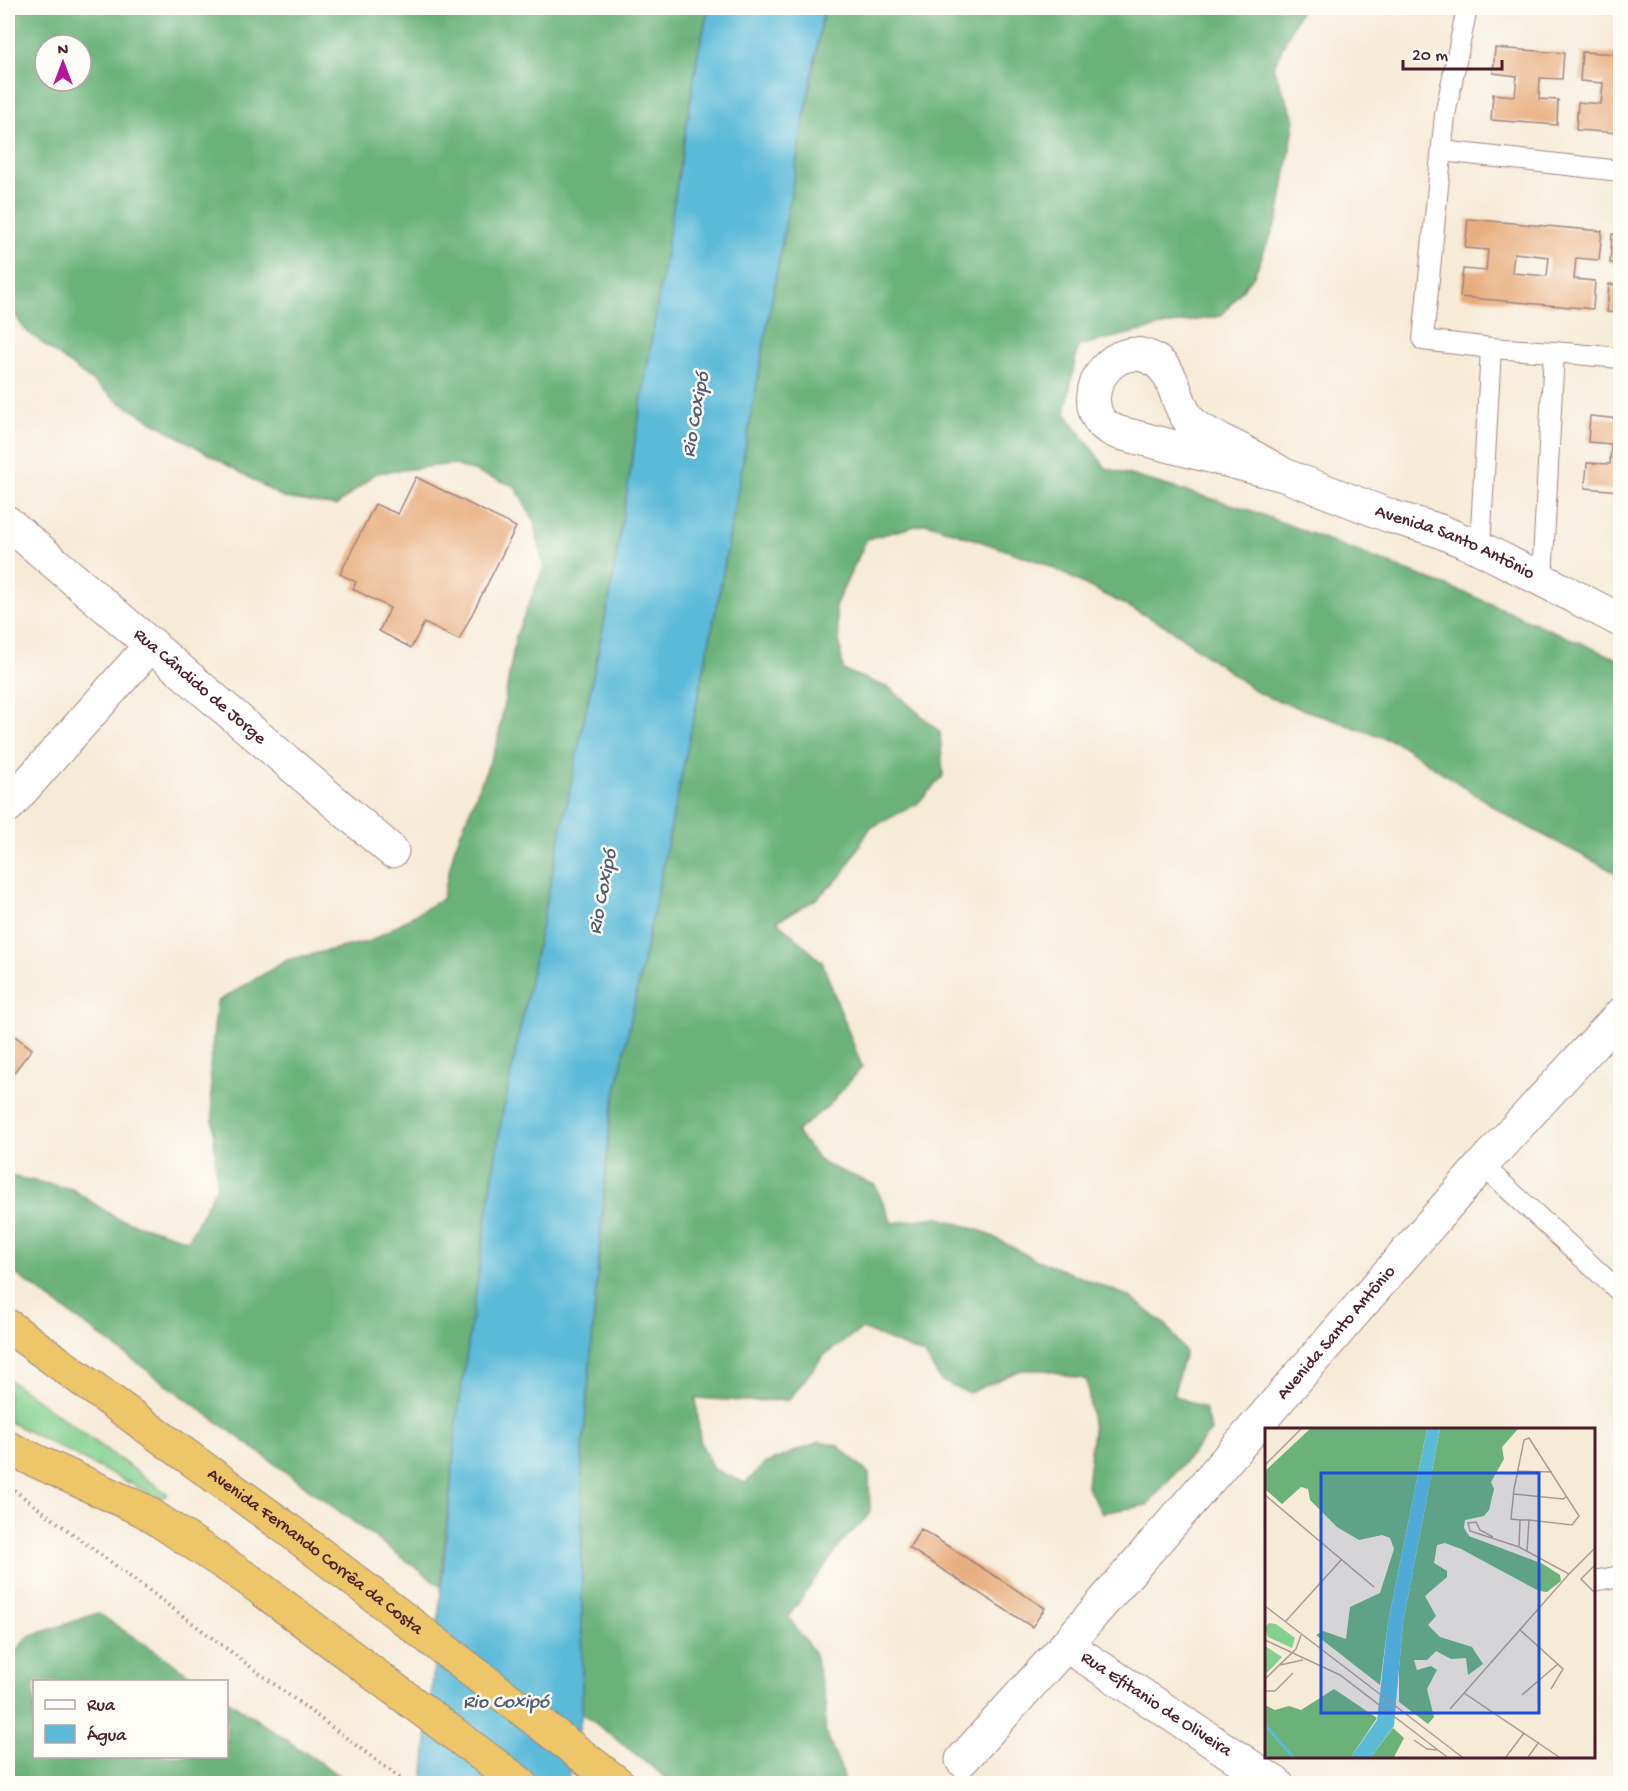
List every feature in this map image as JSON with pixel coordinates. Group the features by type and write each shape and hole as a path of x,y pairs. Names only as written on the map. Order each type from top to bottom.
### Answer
{"highway":[{"name":"Avenida Fernando Corrêa da Costa","path":"8,1326 285,1528 619,1784"},
{"path":"8,1448 143,1510 249,1580 521,1784"}],"street":[{"path":"1123,354 1139,355 1156,361 1165,370 1190,422 1284,475 1116,432 1101,423 1094,406 1095,390 1101,375 1110,362 1123,354"},
{"name":"Avenida Santo Antônio","path":"1284,475 1480,548 1620,620"},
{"name":"Rua Cândido de Jorge","path":"8,523 392,851"},
{"path":"8,806 152,644"},
{"name":"Avenida Santo Antônio","path":"962,1760 1066,1645 1482,1165 1620,1015"},
{"name":"Rua Efitanio de Oliveira","path":"1066,1645 1277,1784"}],"lane":[{"path":"1467,8 1446,115 1423,340 1620,358"},
{"path":"1442,151 1620,171"},
{"path":"1480,548 1491,348"},
{"path":"1542,579 1554,352"},
{"path":"1482,1165 1620,1292"},
{"path":"1595,1581 1620,1576"}],"path":[{"path":"8,1485 408,1784"}],"green space":[{"path":"8,8 709,8 699,49 610,595 501,1122 457,1419 441,1586 8,1268 8,1178 10,1176 72,1189 116,1218 188,1240 217,1186 210,1066 217,1002 287,960 371,941 442,899 455,847 497,744 516,636 544,567 534,521 515,486 453,464 376,473 336,506 284,498 119,402 24,329 8,302"},
{"path":"824,8 1303,8 1273,68 1295,120 1278,218 1254,275 1221,316 1166,325 1078,346 1065,413 1106,468 1247,509 1470,595 1620,660 1620,875 1511,818 1398,743 1260,694 1166,626 1043,563 927,523 867,539 835,606 843,670 891,689 940,732 943,776 917,804 870,828 842,875 815,900 777,921 822,962 862,1067 829,1105 796,1132 822,1163 875,1185 892,1223 937,1217 984,1232 1032,1258 1130,1297 1167,1326 1185,1352 1173,1395 1204,1408 1211,1431 1147,1505 1102,1513 1087,1486 1093,1431 1087,1380 1046,1370 1021,1370 969,1393 941,1381 925,1355 862,1329 823,1356 789,1400 744,1401 696,1398 700,1440 713,1469 746,1483 764,1464 819,1442 837,1445 869,1474 870,1514 842,1542 788,1617 814,1652 826,1703 825,1731 843,1773 844,1783 673,1783 582,1713 582,1459 610,1120 718,600"},
{"path":"8,1379 168,1494 161,1499 8,1421"},
{"path":"98,1613 198,1680 33,1680 33,1758 228,1758 228,1701 350,1783 8,1783 8,1660 28,1637"}],"water":[{"name":"Rio Coxipó","path":"709,8 824,8 718,600 610,1120 582,1459 582,1713 568,1783 423,1784 457,1419 501,1122 610,595 699,49"}],"building":[{"path":"1495,48 1564,53 1562,79 1540,78 1539,99 1558,100 1557,125 1491,120 1493,94 1515,96 1517,76 1493,73"},
{"path":"1582,52 1620,54 1620,133 1576,130 1578,102 1601,104 1603,83 1580,81"},
{"path":"1468,219 1602,231 1599,260 1576,258 1574,279 1595,281 1593,309 1460,297 1463,269 1486,271 1488,250 1465,248","holes":["1514,253 1549,257 1547,276 1512,273"]},
{"path":"1612,234 1620,234 1620,264 1610,263"},
{"path":"1609,284 1620,285 1620,313 1607,312"},
{"path":"1590,416 1620,419 1620,491 1585,488 1587,463 1610,464 1611,444 1588,442"},
{"path":"416,477 516,527 459,640 424,623 411,648 379,631 390,608 353,589 356,582 340,574 375,504 398,514"},
{"path":"8,1031 32,1049 8,1080"},
{"path":"921,1529 1045,1608 1032,1627 909,1548"}]}
